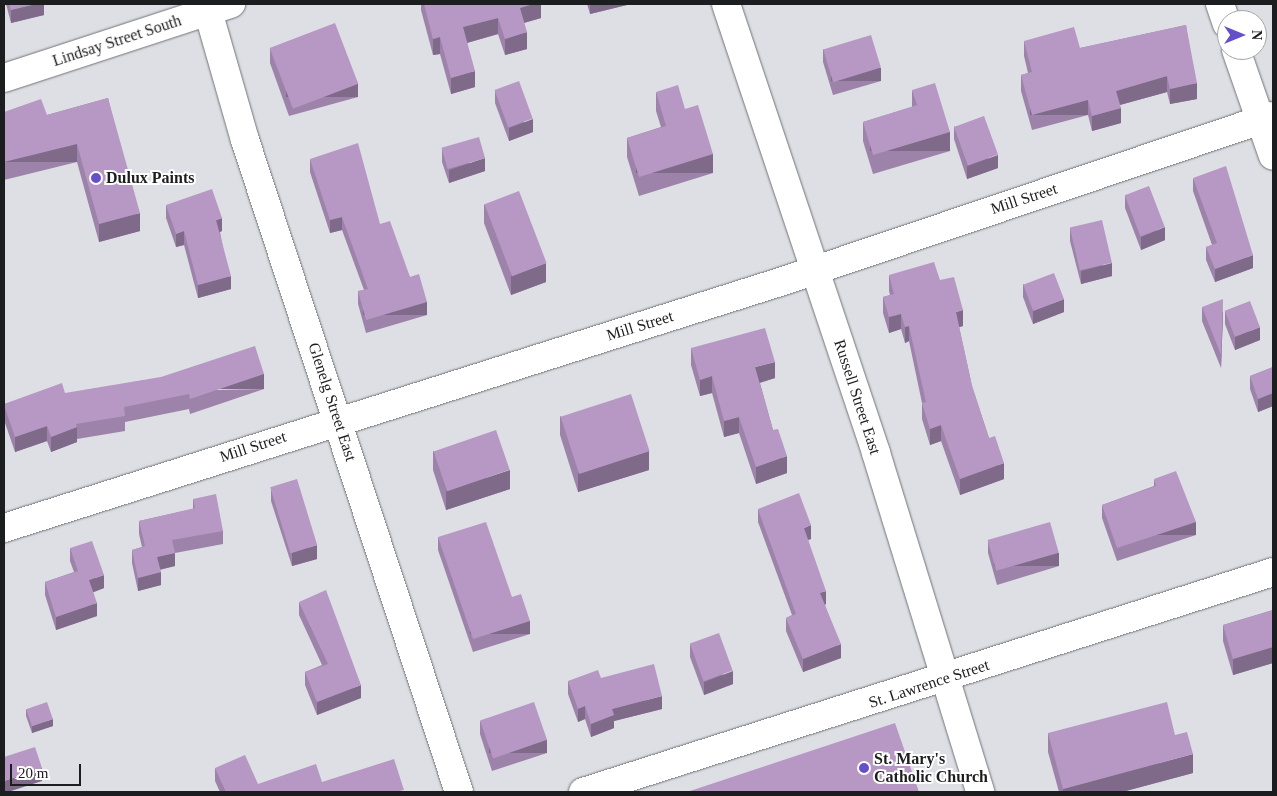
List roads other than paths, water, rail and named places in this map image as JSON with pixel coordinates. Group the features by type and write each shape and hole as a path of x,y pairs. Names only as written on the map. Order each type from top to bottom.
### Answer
{"street":[{"name":"Russell Street East","path":"726,4 814,268 980,792"},
{"name":"Lindsay Street South","path":"4,78 215,6"},
{"name":"Glenelg Street East","path":"215,6 245,140 459,792"},
{"path":"1241,60 1267,118 1273,156"},
{"name":"Mill Street","path":"4,528 814,268 1267,118"},
{"name":"St. Lawrence Street","path":"583,792 945,680 1273,572"}],"place":[{"name":"Dulux Paints","path":"96,178"},
{"name":"St. Mary's Catholic Church","path":"864,768"}]}
